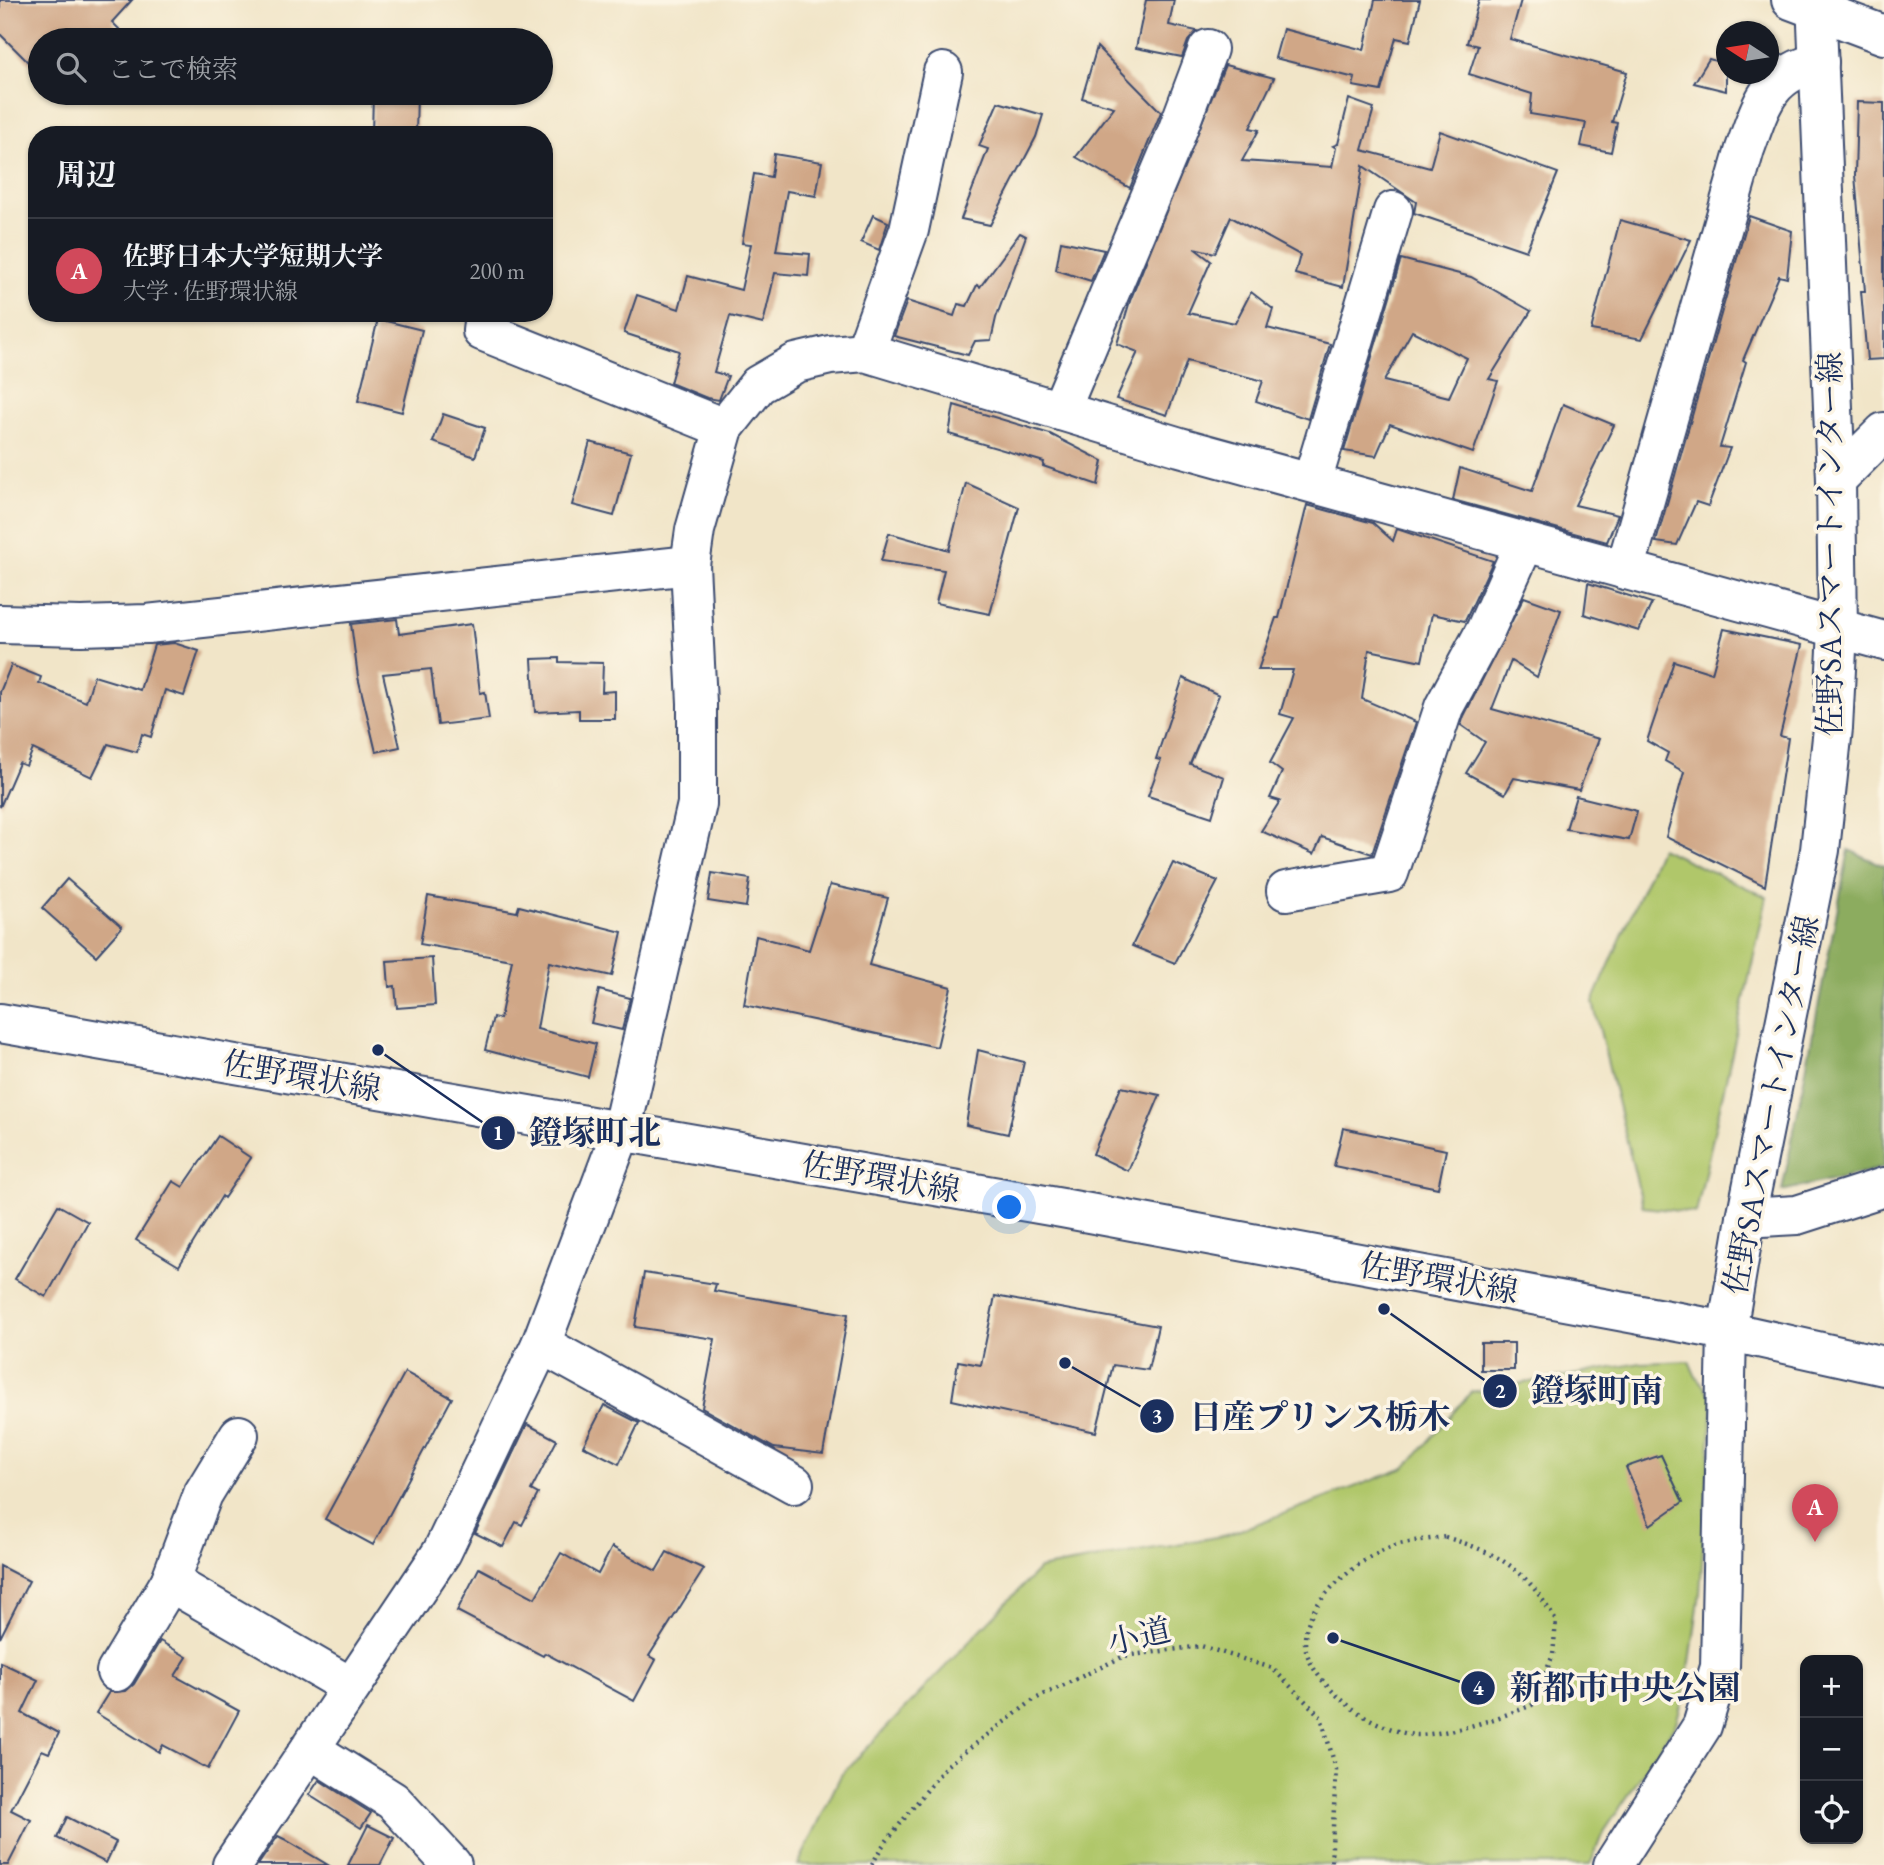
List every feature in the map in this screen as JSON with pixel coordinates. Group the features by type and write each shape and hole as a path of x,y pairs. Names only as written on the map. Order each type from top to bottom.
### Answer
{"street":[{"path":"1808,3 1884,35"},
{"name":"佐野SAスマートインター線","path":"1613,1865 1702,1726 1720,1668 1727,1331 1746,1218 1821,850 1833,728 1838,630 1836,480 1819,62 1808,3"},
{"path":"1060,411 1172,145 1208,49"},
{"path":"1625,570 1745,149 1764,99 1776,81 1797,68 1819,62"},
{"path":"864,352 909,230 943,72"},
{"path":"1312,482 1393,211"},
{"path":"483,322 482,331 724,428"},
{"path":"232,1865 442,1552 541,1344 621,1132 697,804 697,703 690,565 695,530 724,428 758,385 796,363 830,355 864,352 1060,411 1884,641"},
{"path":"1836,480 1884,432"},
{"path":"1286,891 1389,873 1444,707 1485,631 1525,542"},
{"path":"0,624 147,624 690,565"},
{"name":"佐野環状線","path":"0,1023 1062,1208 1727,1331 1884,1366"},
{"path":"1746,1218 1797,1214 1884,1187"},
{"path":"541,1344 794,1484"},
{"path":"116,1672 170,1582 203,1494 239,1435"},
{"path":"170,1582 351,1687"},
{"path":"310,1749 393,1801 452,1865"}],"path":[{"path":"1445,1537 1487,1550 1528,1580 1543,1597 1556,1621 1553,1655 1532,1705 1479,1725 1417,1735 1369,1720 1334,1693 1318,1674 1306,1649 1309,1625 1316,1609 1338,1582 1363,1562 1385,1549 1445,1537"},
{"name":"小道","path":"872,1865 881,1848 946,1766 1035,1699 1124,1656 1202,1646 1272,1668 1321,1717 1336,1769 1331,1865"}],"green space":[{"path":"1660,848 1767,897 1696,1213 1643,1207 1593,1002"},
{"path":"1849,850 1884,866 1884,1168 1782,1191"},
{"path":"1689,1361 1695,1375 1713,1398 1700,1593 1687,1683 1676,1723 1602,1835 1590,1865 798,1865 841,1775 1039,1569 1227,1535 1405,1468 1471,1392 1641,1363"}],"building":[{"path":"0,0 132,0 112,22 118,28 28,28 28,62 0,34"},
{"path":"1146,0 1174,0 1169,25 1197,31 1188,41 1182,57 1136,48"},
{"path":"1375,0 1420,0 1410,41 1396,38 1381,91 1353,86 1355,78 1275,58 1283,29 1364,50"},
{"path":"1479,0 1521,0 1510,39 1627,72 1612,122 1617,123 1611,152 1581,146 1586,123 1530,114 1532,94 1469,74 1478,46 1467,43"},
{"path":"1097,47 1161,112 1130,188 1076,157 1114,107 1082,98"},
{"path":"1709,59 1716,61 1716,84 1726,84 1726,91 1694,83"},
{"path":"1225,65 1274,78 1250,128 1259,130 1242,161 1332,167 1336,148 1333,146 1338,144 1349,99 1374,108 1362,150 1430,168 1440,131 1558,173 1526,251 1414,213 1416,202 1363,166 1343,287 1295,274 1300,255 1231,217 1215,253 1194,248 1211,261 1188,313 1235,323 1251,292 1273,309 1267,328 1330,344 1308,419 1256,401 1263,381 1187,361 1167,415 1116,399 1138,352 1117,344 1130,301"},
{"path":"998,102 1043,115 1036,137 990,225 961,219 988,149 979,146"},
{"path":"1857,102 1884,103 1884,359 1867,360 1861,291 1865,291 1855,175"},
{"path":"373,105 417,105 416,126 372,126"},
{"path":"774,154 822,162 816,196 787,191 776,251 810,254 808,276 775,273 763,324 730,316 714,372 728,376 719,400 707,398 670,383 679,351 624,333 637,295 679,309 688,276 741,290 751,244 742,243 754,174 771,177"},
{"path":"873,215 888,222 879,250 861,242"},
{"path":"1749,216 1792,231 1787,278 1779,276 1743,360 1746,362 1720,447 1730,448 1708,506 1696,502 1677,545 1656,542"},
{"path":"1620,220 1691,240 1642,339 1591,330"},
{"path":"1020,233 1026,236 996,318 991,340 975,341 968,355 894,336 907,301 954,316 958,304 967,306 977,285 980,287"},
{"path":"1061,241 1104,250 1091,281 1056,270"},
{"path":"1401,259 1471,277 1531,311 1489,379 1498,381 1473,453 1390,424 1376,456 1344,451","holes":["1412,331 1467,358 1449,397 1384,381"]},
{"path":"377,322 390,322 422,330 402,412 358,401"},
{"path":"1563,404 1614,425 1575,505 1618,515 1607,542 1453,500 1460,468 1532,491"},
{"path":"954,405 1050,434 1103,461 1098,485 1043,466 1044,462 949,434"},
{"path":"443,414 485,428 475,457 433,442"},
{"path":"590,442 631,453 614,516 572,505"},
{"path":"966,483 1019,507 990,614 936,603 944,570 881,561 889,533 949,550"},
{"path":"1307,505 1373,523 1393,541 1397,529 1493,561 1465,621 1432,614 1422,661 1369,650 1362,699 1416,722 1372,854 1322,837 1314,854 1261,831 1280,801 1270,798 1282,772 1270,763 1294,718 1280,714 1293,670 1258,670 1276,618 1279,618"},
{"path":"1588,583 1652,603 1639,631 1584,614"},
{"path":"1524,597 1561,610 1537,677 1511,661 1492,709 1599,739 1579,790 1514,778 1505,794 1466,773 1485,742 1461,725"},
{"path":"397,619 399,634 472,624 480,693 485,692 489,719 438,725 431,669 383,674 400,747 376,752 358,677 351,624"},
{"path":"1724,629 1802,645 1780,736 1788,738 1765,886 1666,837 1684,772 1665,761 1668,753 1647,741 1674,661 1712,673"},
{"path":"174,643 199,651 184,696 165,690 151,737 142,734 137,752 108,744 92,777 33,749 26,766 19,763 0,807 0,692 11,665 41,677 39,683 86,702 94,676 140,690 154,645"},
{"path":"559,658 559,662 603,663 602,692 615,691 615,719 579,719 579,710 535,712 532,659"},
{"path":"1183,678 1219,695 1190,764 1224,777 1212,817 1148,796 1161,760 1156,759"},
{"path":"1576,796 1637,811 1629,840 1566,829"},
{"path":"1173,863 1218,881 1175,963 1132,946"},
{"path":"712,873 750,879 746,907 708,901"},
{"path":"67,879 122,927 96,956 42,908"},
{"path":"830,885 888,898 869,965 951,987 937,1047 744,1005 756,936 809,950"},
{"path":"428,896 517,912 519,906 622,932 612,976 549,962 537,1029 596,1044 588,1077 485,1050 493,1017 500,1019 512,960 420,944"},
{"path":"432,958 435,1005 397,1008 395,986 389,987 387,961"},
{"path":"599,990 630,998 622,1030 591,1023"},
{"path":"978,1050 1024,1062 1008,1134 966,1125"},
{"path":"1121,1087 1160,1095 1128,1171 1093,1154"},
{"path":"1343,1128 1446,1150 1438,1188 1334,1166"},
{"path":"218,1136 251,1158 224,1198 222,1196 179,1266 136,1240 173,1181 183,1187"},
{"path":"58,1205 88,1222 46,1297 15,1279"},
{"path":"644,1273 716,1284 714,1291 848,1314 823,1454 774,1448 702,1408 715,1339 635,1327"},
{"path":"995,1296 1158,1326 1148,1370 1113,1365 1096,1432 952,1400 958,1361 981,1365"},
{"path":"1481,1343 1514,1343 1514,1370 1481,1370"},
{"path":"405,1372 452,1398 373,1545 325,1519"},
{"path":"604,1405 639,1423 619,1464 583,1446"},
{"path":"527,1424 557,1440 531,1490 538,1494 522,1525 516,1522 503,1547 475,1533"},
{"path":"1661,1455 1683,1502 1650,1525 1626,1467"},
{"path":"612,1547 656,1571 667,1552 704,1569 649,1656 656,1660 634,1701 545,1653 543,1656 457,1611 479,1568 535,1598 561,1553 598,1574"},
{"path":"0,1566 29,1581 0,1638"},
{"path":"160,1641 187,1657 175,1676 239,1711 208,1769 163,1745 159,1752 96,1713 109,1692 126,1691 134,1684"},
{"path":"0,1662 38,1680 22,1713 59,1733 49,1753 42,1750 11,1810 31,1820 8,1865 0,1865"},
{"path":"319,1780 371,1813 361,1828 309,1795"},
{"path":"67,1817 116,1842 106,1863 57,1838"},
{"path":"368,1825 394,1838 380,1865 348,1865"},
{"path":"278,1836 284,1839 328,1865 258,1865"}],"place":[{"name":"鐙塚町北","path":"378,1050"},
{"name":"鐙塚町南","path":"1384,1309"},
{"name":"日産プリンス栃木","path":"1065,1363"},
{"name":"佐野日本大学短期大学","path":"1815,1542"},
{"name":"新都市中央公園","path":"1333,1638"}]}
